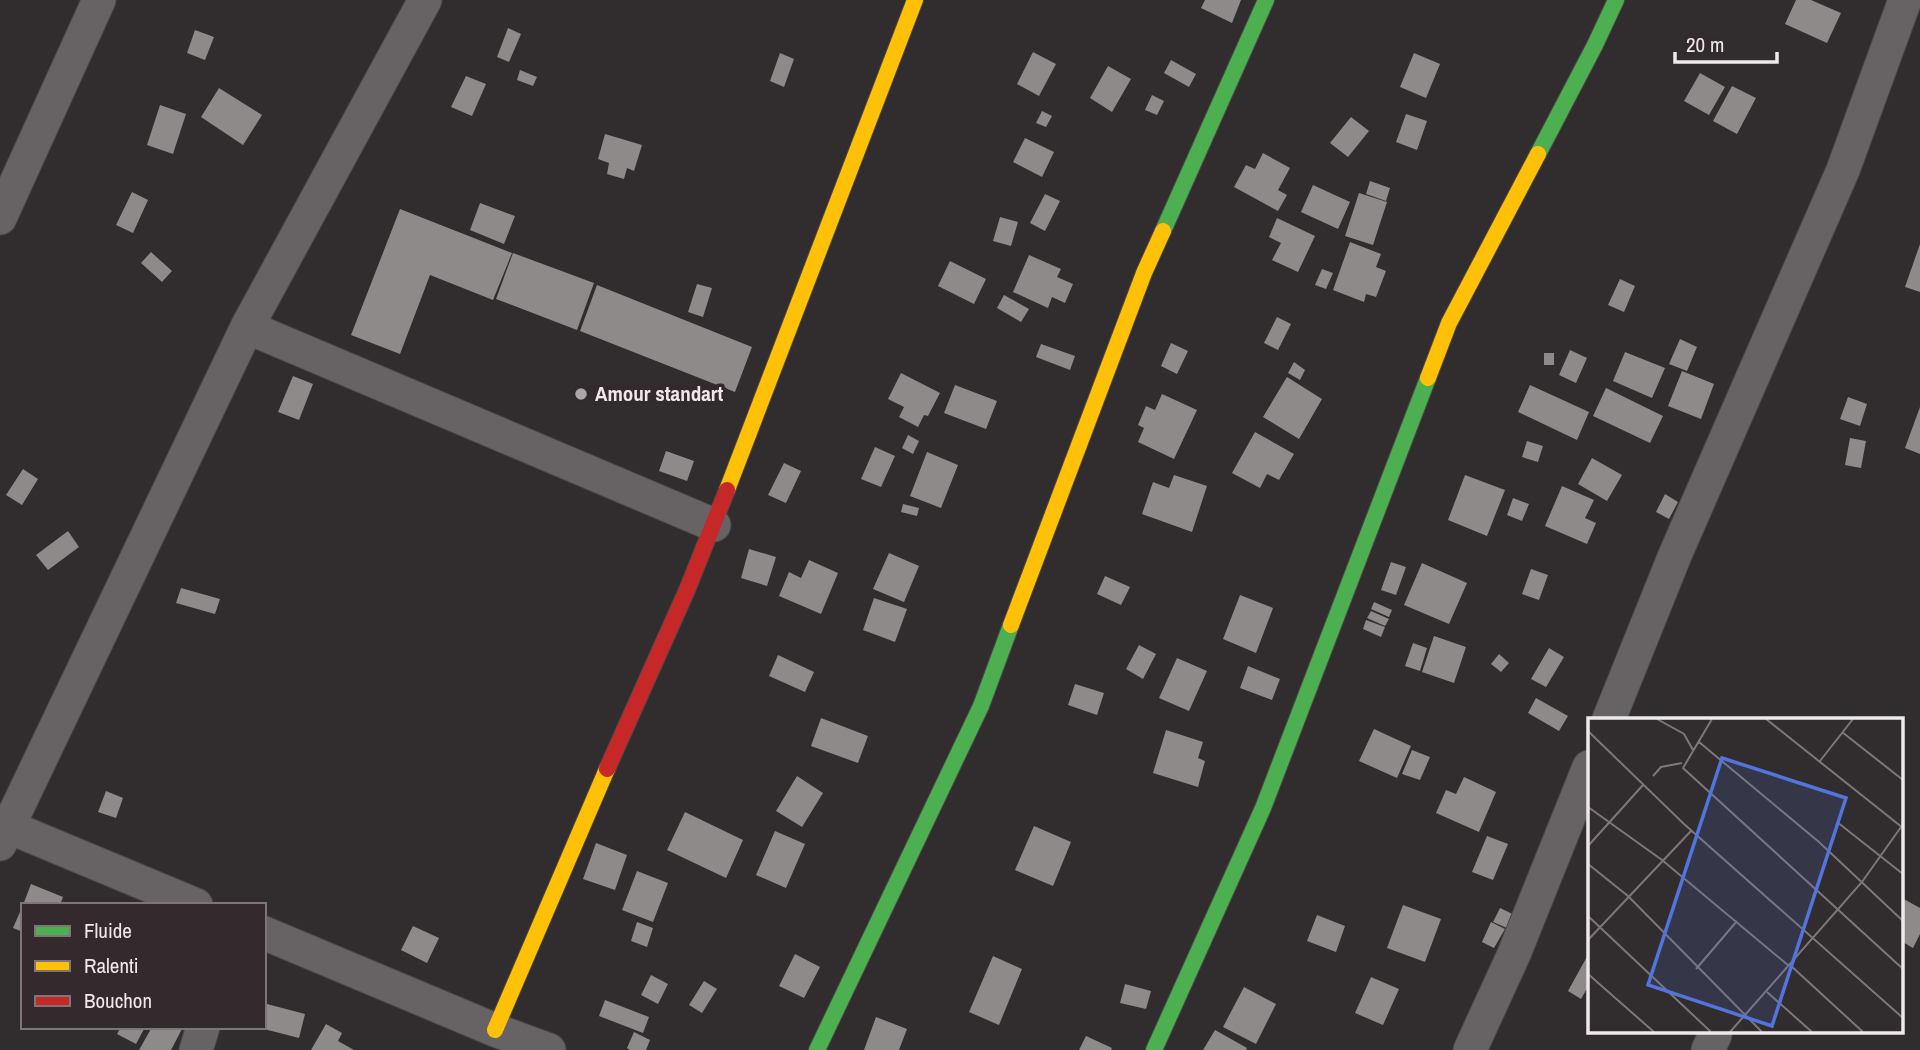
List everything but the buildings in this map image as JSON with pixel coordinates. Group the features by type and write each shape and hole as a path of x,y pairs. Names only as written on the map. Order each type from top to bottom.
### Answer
{"street":[{"path":"0,218 99,0"},
{"path":"190,903 3,831 247,327 425,0"},
{"path":"503,1039 591,804 714,525 915,0"},
{"path":"817,1050 981,706 1144,273 1266,0"},
{"path":"1154,1050 1263,808 1449,323 1616,0"},
{"path":"1609,718 1675,555 1843,170 1905,0"},
{"path":"247,327 714,525"},
{"path":"1470,1050 1514,954 1588,769"},
{"path":"266,934 503,1039 549,1050"},
{"path":"196,1050 202,1029"}],"traffic: fast":[{"path":"1163,231 1266,0"},
{"path":"1538,154 1616,0"},
{"path":"1154,1050 1263,808 1428,378"},
{"path":"817,1050 981,706 1011,625"}],"traffic: slow":[{"path":"727,490 915,0"},
{"path":"1428,378 1449,323 1538,154"},
{"path":"1011,625 1144,273 1163,231"},
{"path":"495,1030 607,769"}],"traffic: jam":[{"path":"607,769 687,590 727,490"}],"place":[{"name":"Amour standart","path":"581,394"}]}
